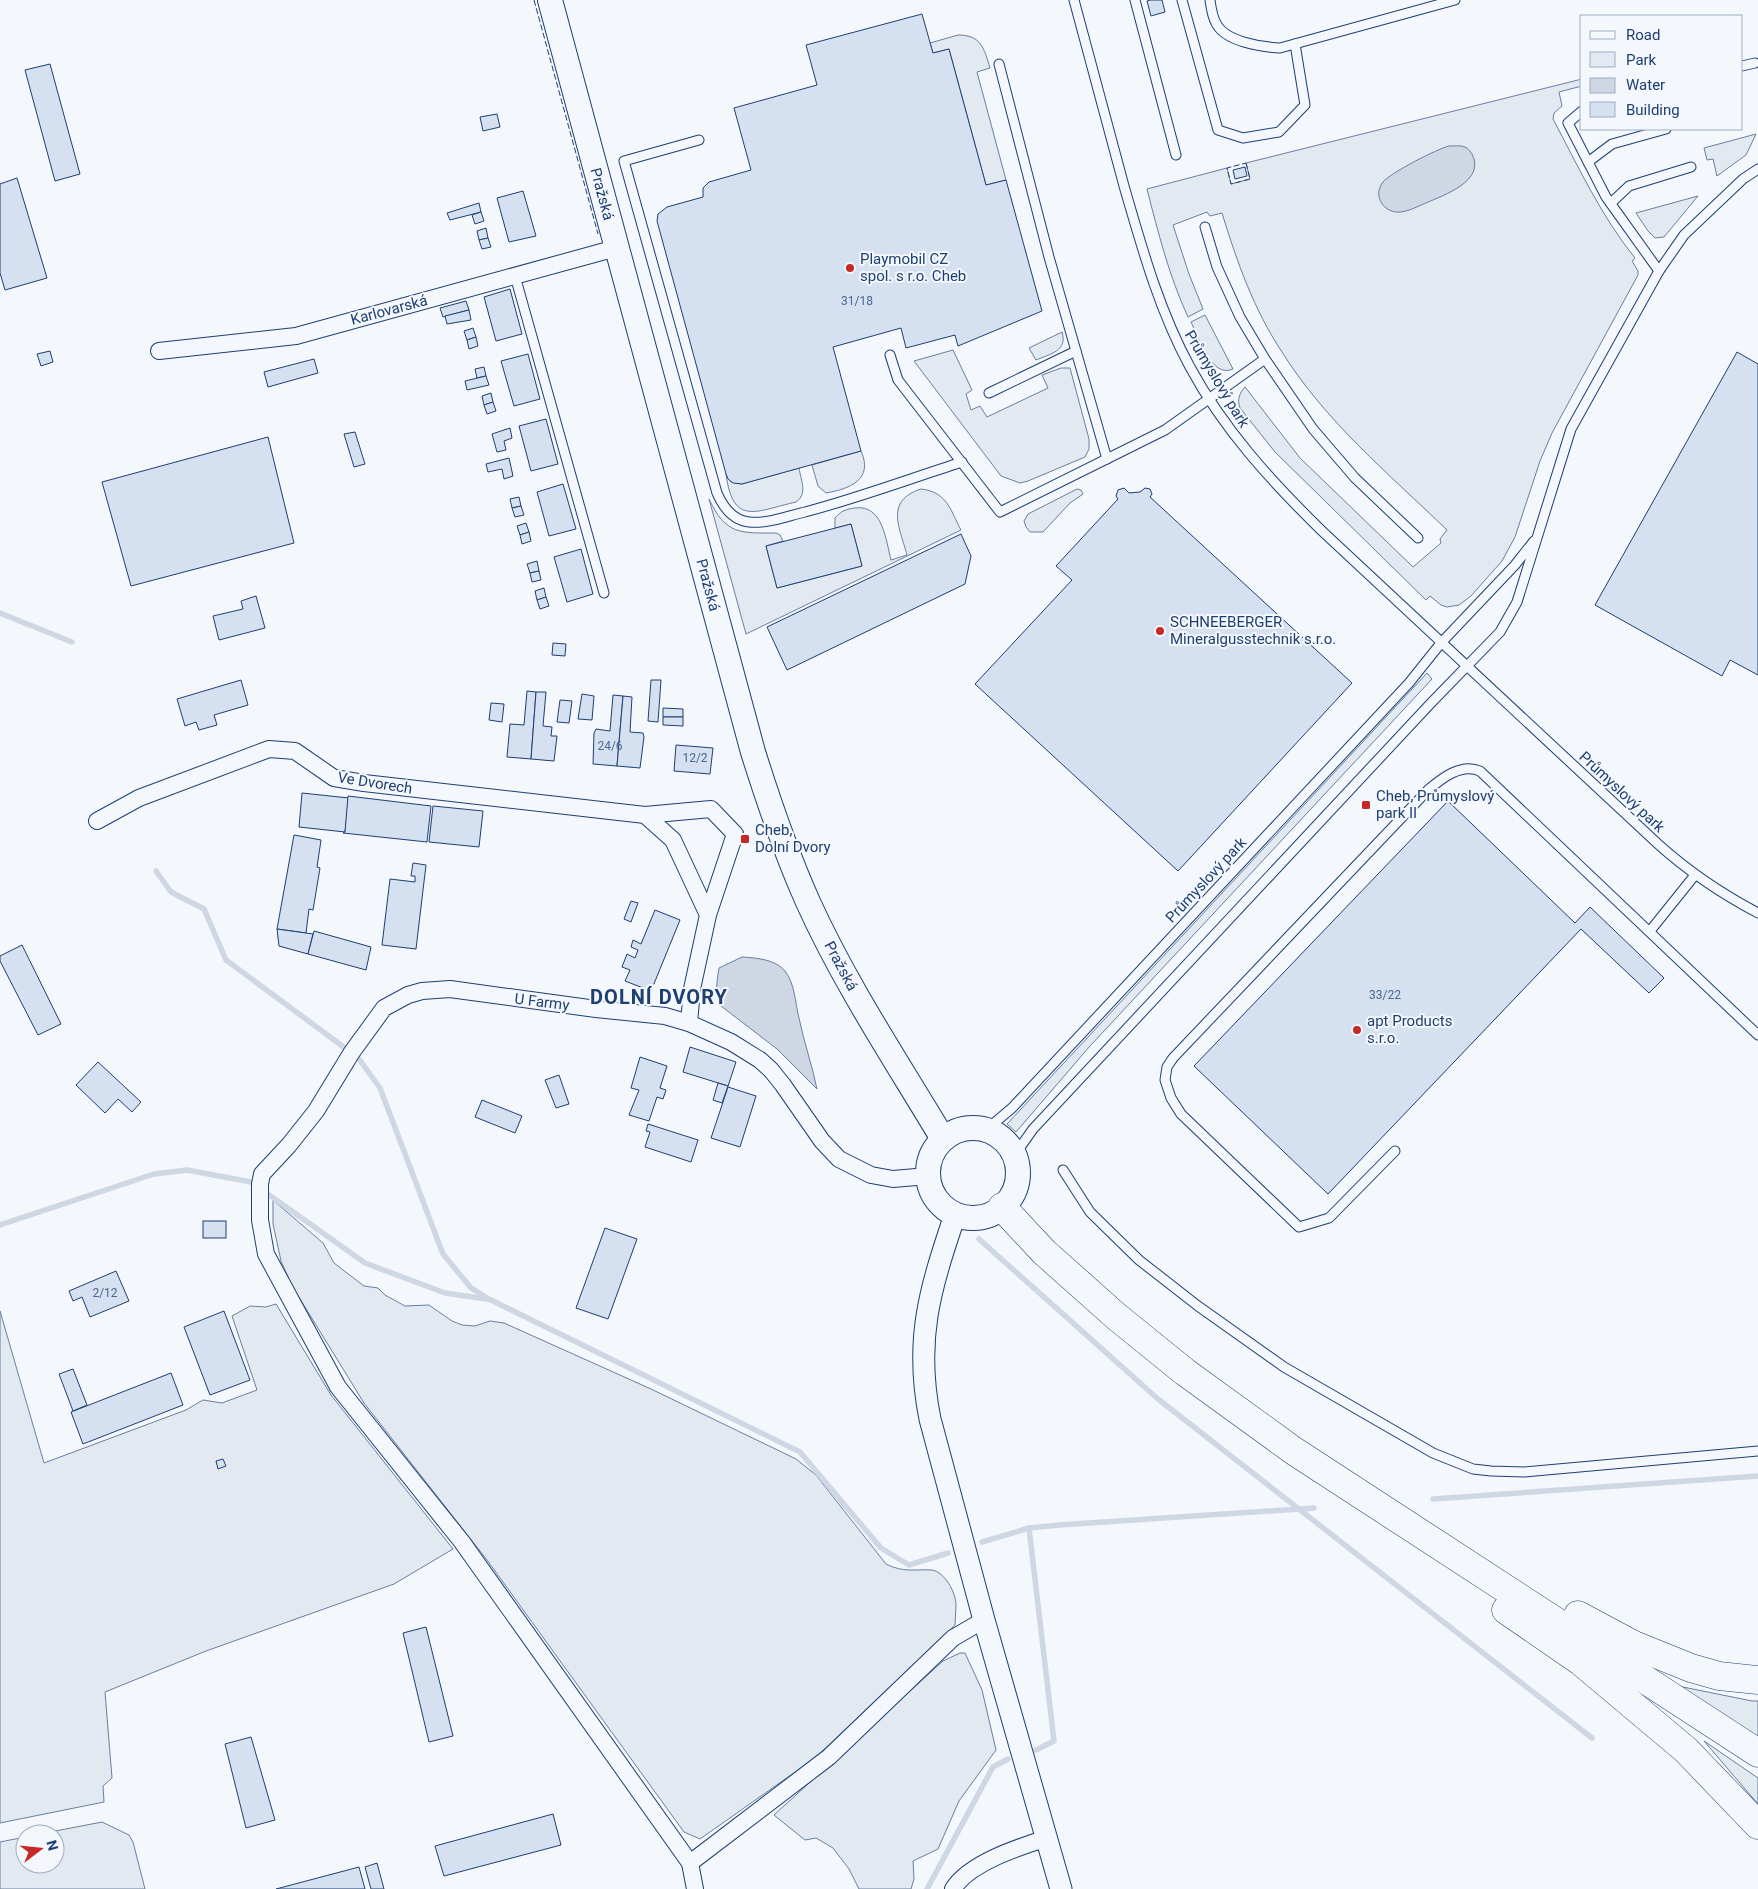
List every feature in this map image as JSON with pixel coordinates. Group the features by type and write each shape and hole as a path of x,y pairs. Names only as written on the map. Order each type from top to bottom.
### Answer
{"highway":[{"path":"1002,1207 1044,1252 1117,1317 1185,1372 1294,1451 1758,1753"},
{"path":"1393,1514 1522,1582 1595,1626 1634,1645 1691,1668 1719,1676 1758,1680"},
{"path":"1393,1514 1432,1553 1468,1582 1580,1661 1686,1750 1758,1825"}],"main road":[{"name":"Pražská","path":"550,0 753,752 770,804 808,902 834,954 943,1139"},
{"path":"975,1128 986,1130 998,1136 1014,1156 1018,1170 1017,1184 1011,1197 992,1214 980,1218 967,1218 944,1208 936,1199 928,1176 929,1163 934,1150 943,1139 953,1133 975,1128"}],"street":[{"name":"Karlovarská","path":"158,351 296,336 616,248"},
{"name":"Ve Dvorech","path":"97,821 139,798 269,748 295,750 334,778 645,816 711,809 735,834 708,915 692,989 689,1023"},
{"path":"645,816 673,840 708,915"},
{"name":"U Farmy","path":"690,1862 462,1542 338,1387 266,1254 260,1220 260,1184 262,1174 289,1145 316,1111 352,1052 384,1008 398,1000 422,991 450,989 596,1010 665,1016 689,1023 731,1042 760,1060 783,1085 822,1142 839,1159 871,1175 893,1179 928,1176"},
{"path":"955,1214 937,1267 926,1318 923,1349 924,1377 930,1419 984,1620 1061,1889"},
{"path":"695,1889 690,1862 829,1757 953,1638 984,1620"},
{"path":"953,1889 970,1873 992,1859 1020,1846 1047,1838"}],"lane":[{"name":"Průmyslový park","path":"1074,0 1144,258 1171,329 1190,368 1235,436 1283,492 1658,844 1695,875 1724,895 1758,913"},
{"path":"1135,0 1176,155"},
{"path":"1182,0 1218,130 1243,138 1279,132 1306,105 1295,44"},
{"path":"1210,0 1216,25 1234,39 1265,47 1280,48 1455,0"},
{"path":"1743,66 1755,63"},
{"path":"1000,64 1049,256 1107,459"},
{"path":"1580,113 1568,123 1611,203 1659,271"},
{"path":"1588,162 1612,144 1662,130"},
{"path":"699,140 624,161 722,506 737,519 748,522 768,521 835,504 962,462"},
{"path":"1611,203 1629,186 1691,167"},
{"path":"1014,1156 1040,1121 1500,632 1517,602 1571,429 1659,271 1684,235 1743,180 1758,169"},
{"path":"1205,227 1217,267 1240,317 1265,359 1312,429 1355,478 1418,538"},
{"path":"514,276 604,593"},
{"path":"989,393 1076,351"},
{"path":"890,355 898,380 1000,512 1165,430 1265,359"},
{"path":"1442,643 1515,565 1538,536"},
{"name":"Průmyslový park","path":"986,1130 1012,1108 1409,682 1442,643"},
{"path":"1395,1150 1329,1218 1299,1226 1182,1114 1167,1089 1165,1074 1167,1067 1180,1051 1435,784 1461,769 1467,768 1480,771 1758,1035"},
{"path":"1650,931 1695,875"},
{"path":"1063,1170 1090,1212 1116,1239 1139,1260 1198,1306 1284,1368 1433,1453 1465,1466 1491,1471 1524,1472 1758,1452"}],"green space":[{"path":"958,35 972,37 977,40 988,61 990,68 977,72 1006,180 986,185 949,49 933,53 930,43"},
{"path":"1580,80 1580,87 1559,92 1562,106 1554,113 1553,119 1611,225 1635,258 1632,261 1638,271 1638,275 1552,433 1540,461 1515,537 1502,561 1471,596 1459,605 1447,607 1441,605 1430,596 1426,600 1275,452 1240,408 1239,397 1245,387 1300,458 1413,567 1441,543 1440,539 1447,530 1338,424 1299,377 1282,352 1263,319 1247,285 1222,213 1210,216 1207,212 1173,225 1203,309 1188,317 1170,270 1147,189 1227,168 1231,184 1250,179 1246,163"},
{"path":"1756,134 1746,155 1717,176 1713,159 1707,160 1704,148"},
{"path":"1698,196 1664,237 1655,238 1636,213"},
{"path":"1205,315 1233,369 1225,370 1218,368 1206,354 1191,322"},
{"path":"1062,332 1063,338 1060,348 1052,354 1036,360 1029,348"},
{"path":"953,350 972,390 966,394 971,410 980,406 987,417 1048,388 1042,375 1061,368 1070,368 1089,439 1089,449 1085,457 1020,483 1001,476 914,361"},
{"path":"861,451 864,461 862,476 851,486 826,493 818,486 812,465"},
{"path":"799,468 803,491 800,499 796,502 769,509 749,511 741,509 734,502 729,491 726,474 731,482 742,484"},
{"path":"921,489 937,494 943,499 961,530 746,634 709,499 722,520 735,530 753,533 776,533 780,535 783,541 766,546 777,588 862,566 851,524 835,528 835,518 849,509 864,508 872,512 877,518 885,534 891,560 907,555 899,525 898,508 909,494"},
{"path":"1077,489 1081,490 1083,494 1070,503 1043,532 1030,532 1024,521 1028,514"},
{"path":"1427,673 1432,679 1090,1046 1016,1132 1007,1124"},
{"path":"273,1200 323,1243 334,1263 364,1286 378,1288 385,1295 405,1306 429,1305 452,1321 462,1325 475,1326 490,1321 504,1323 651,1389 796,1459 816,1475 886,1564 904,1570 932,1570 945,1579 952,1589 956,1600 955,1625 815,1758 700,1839 684,1832 487,1560 364,1403 292,1286 281,1261 273,1224"},
{"path":"276,1304 331,1395 453,1549 394,1584 206,1651 105,1692 112,1778 103,1786 104,1802 0,1823 0,1311 44,1463 186,1410 203,1400 222,1403 257,1390 232,1316 250,1306 266,1307"},
{"path":"960,1653 965,1653 982,1690 996,1750 959,1801 938,1849 913,1861 914,1879 911,1889 859,1889 849,1869 833,1848 816,1838 805,1840 774,1815 943,1661"},
{"path":"1673,1685 1758,1701 1758,1740"},
{"path":"1704,1741 1758,1778 1758,1804"},
{"path":"102,1822 129,1835 133,1842 145,1889 0,1889 0,1842 15,1839 15,1874 65,1874 65,1829"}],"water":[{"path":"1449,146 1465,147 1472,154 1475,164 1473,172 1461,186 1408,211 1395,212 1385,207 1379,198 1379,193 1380,187 1387,178 1414,162"},
{"path":"742,957 776,964 788,976 793,987 817,1089 777,1049 721,1006 717,992 719,968"}],"building":[{"path":"1162,0 1165,12 1151,16 1147,1"},
{"name":"Playmobil CZ spol. s r.o. Cheb","path":"922,14 933,53 949,49 986,185 1006,180 1042,311 958,346 955,335 906,348 901,328 833,347 861,451 742,484 733,483 726,474 657,221 658,214 667,207 703,197 703,188 709,182 751,170 734,108 817,85 806,45"},
{"path":"50,64 80,174 55,181 25,70"},
{"path":"497,114 500,127 483,131 480,117"},
{"path":"1245,167 1247,176 1235,179 1233,170"},
{"path":"17,178 47,278 5,290 0,273 0,184"},
{"path":"523,191 536,236 509,242 497,198"},
{"path":"479,203 481,212 450,220 447,213"},
{"path":"481,212 484,221 475,224 472,215"},
{"path":"486,228 488,238 479,240 477,231"},
{"path":"488,238 491,247 482,249 479,240"},
{"path":"510,289 522,334 496,341 484,297"},
{"path":"466,301 469,310 443,317 440,308"},
{"path":"469,310 471,320 447,324 445,316"},
{"path":"473,328 476,337 467,340 464,331"},
{"path":"476,337 478,346 469,349 467,340"},
{"path":"50,351 53,362 41,366 37,354"},
{"path":"1737,352 1758,364 1758,675 1730,660 1722,676 1595,605"},
{"path":"528,354 540,399 514,406 501,361"},
{"path":"314,359 318,373 268,387 264,372"},
{"path":"484,367 486,376 477,378 475,369"},
{"path":"486,376 489,385 467,390 465,381"},
{"path":"491,393 493,402 484,405 482,396"},
{"path":"493,402 496,411 487,414 484,405"},
{"path":"546,419 558,464 531,471 519,426"},
{"path":"510,428 512,438 504,441 506,450 497,452 492,434"},
{"path":"355,432 365,464 354,467 344,434"},
{"path":"268,437 294,543 131,586 102,482"},
{"path":"509,458 513,476 504,479 502,469 488,472 486,464"},
{"path":"563,484 576,529 549,536 537,492"},
{"name":"SCHNEEBERGER Mineralgusstechnik s.r.o.","path":"1124,488 1129,493 1140,492 1145,488 1150,489 1152,494 1150,497 1352,683 1178,871 975,684 1072,580 1056,566 1118,499 1116,496 1118,490"},
{"path":"519,497 521,506 512,508 510,499"},
{"path":"521,506 524,515 515,517 512,508"},
{"path":"526,523 529,532 520,535 517,526"},
{"path":"851,524 862,566 777,588 766,546"},
{"path":"529,532 531,541 522,544 520,535"},
{"path":"961,534 971,556 965,584 787,670 767,627"},
{"path":"581,549 593,594 567,602 554,557"},
{"path":"537,561 539,571 530,573 527,564"},
{"path":"539,571 541,580 532,582 530,573"},
{"path":"544,588 546,597 537,600 535,591"},
{"path":"256,596 265,628 219,640 213,616 243,609 241,601"},
{"path":"546,597 549,606 540,609 537,600"},
{"path":"553,643 566,644 565,656 552,655"},
{"path":"241,680 248,705 214,715 217,725 199,730 196,722 185,726 177,699"},
{"path":"651,680 661,680 658,722 648,721"},
{"path":"527,691 536,692 531,759 507,757 510,724 524,725"},
{"path":"536,692 546,692 543,726 552,727 551,736 557,736 554,761 531,759"},
{"path":"582,694 594,696 592,720 578,719"},
{"path":"613,695 623,696 617,766 593,764 594,733 596,729 610,731"},
{"path":"623,696 632,697 630,732 643,733 644,737 640,768 617,766"},
{"path":"560,700 572,701 569,723 557,722"},
{"path":"491,703 504,704 502,722 489,720"},
{"path":"663,708 683,709 683,717 663,717"},
{"path":"663,717 683,717 683,726 663,725"},
{"path":"676,745 713,748 710,774 674,771"},
{"path":"302,793 349,798 345,832 299,827"},
{"path":"348,796 431,806 427,842 343,833 345,832"},
{"name":"apt Products s.r.o.","path":"1448,801 1575,923 1590,907 1664,978 1649,993 1581,929 1328,1194 1194,1066"},
{"path":"433,806 483,811 479,847 429,842"},
{"path":"294,835 321,840 317,867 320,868 313,910 309,909 306,933 277,929"},
{"path":"413,863 426,865 416,949 382,945 390,879 415,882 415,876 411,876"},
{"path":"631,901 638,903 631,922 624,919"},
{"path":"655,910 680,920 651,991 625,981 630,970 622,967 627,954 635,958 638,950 631,947 633,940 641,944"},
{"path":"277,929 313,934 308,954 279,946"},
{"path":"314,931 371,947 366,970 308,954"},
{"path":"22,945 61,1024 38,1035 0,961 0,956"},
{"path":"690,1047 736,1062 728,1086 683,1072"},
{"path":"640,1057 667,1066 660,1088 666,1090 663,1099 657,1097 649,1121 629,1115 639,1090 631,1088"},
{"path":"98,1062 141,1102 132,1112 118,1099 105,1113 76,1085"},
{"path":"559,1075 569,1104 556,1108 545,1080"},
{"path":"718,1083 728,1086 722,1103 713,1100"},
{"path":"728,1087 756,1096 740,1147 711,1138"},
{"path":"482,1100 522,1116 515,1133 475,1117"},
{"path":"648,1124 698,1140 691,1162 645,1147 650,1132 646,1131"},
{"path":"203,1221 226,1221 226,1238 203,1238"},
{"path":"605,1228 637,1239 608,1319 576,1308"},
{"path":"116,1271 129,1301 90,1317 82,1297 73,1301 69,1291"},
{"path":"224,1311 250,1380 210,1395 184,1327"},
{"path":"73,1369 87,1405 73,1411 59,1374"},
{"path":"171,1373 183,1405 83,1444 71,1412"},
{"path":"223,1459 226,1466 218,1469 216,1461"},
{"path":"426,1627 453,1736 429,1742 403,1633"},
{"path":"251,1737 275,1820 246,1828 225,1744"},
{"path":"553,1814 561,1845 444,1876 435,1846"},
{"path":"377,1863 384,1889 371,1889 365,1867"},
{"path":"359,1867 365,1889 276,1889"}],"waterway":[{"path":"0,613 72,642"},
{"path":"156,871 171,892 204,909 226,960 345,1048"},
{"path":"359,1059 380,1088 443,1254 471,1288 489,1299 800,1452 881,1548 909,1565 948,1553"},
{"path":"0,1225 154,1174 187,1170 251,1182 365,1263 445,1293 486,1299"},
{"path":"979,1239 1158,1399 1592,1738"},
{"path":"1433,1499 1758,1476"},
{"path":"982,1542 1029,1528 1314,1508"},
{"path":"1029,1528 1054,1741 1036,1750"},
{"path":"927,1889 993,1767 1008,1759"}],"fence":[{"path":"534,0 598,234"},
{"path":"1246,163 1250,179 1231,184 1227,168 1246,163"}],"place":[{"name":"Playmobil CZ spol. s r.o. Cheb","path":"850,268"},
{"name":"SCHNEEBERGER Mineralgusstechnik s.r.o.","path":"1160,631"},
{"name":"Cheb, Průmyslový park II","path":"1366,805"},
{"name":"Cheb, Dolní Dvory","path":"745,839"},
{"name":"apt Products s.r.o.","path":"1357,1030"}],"district":[{"name":"DOLNÍ DVORY","path":"659,997"}]}
